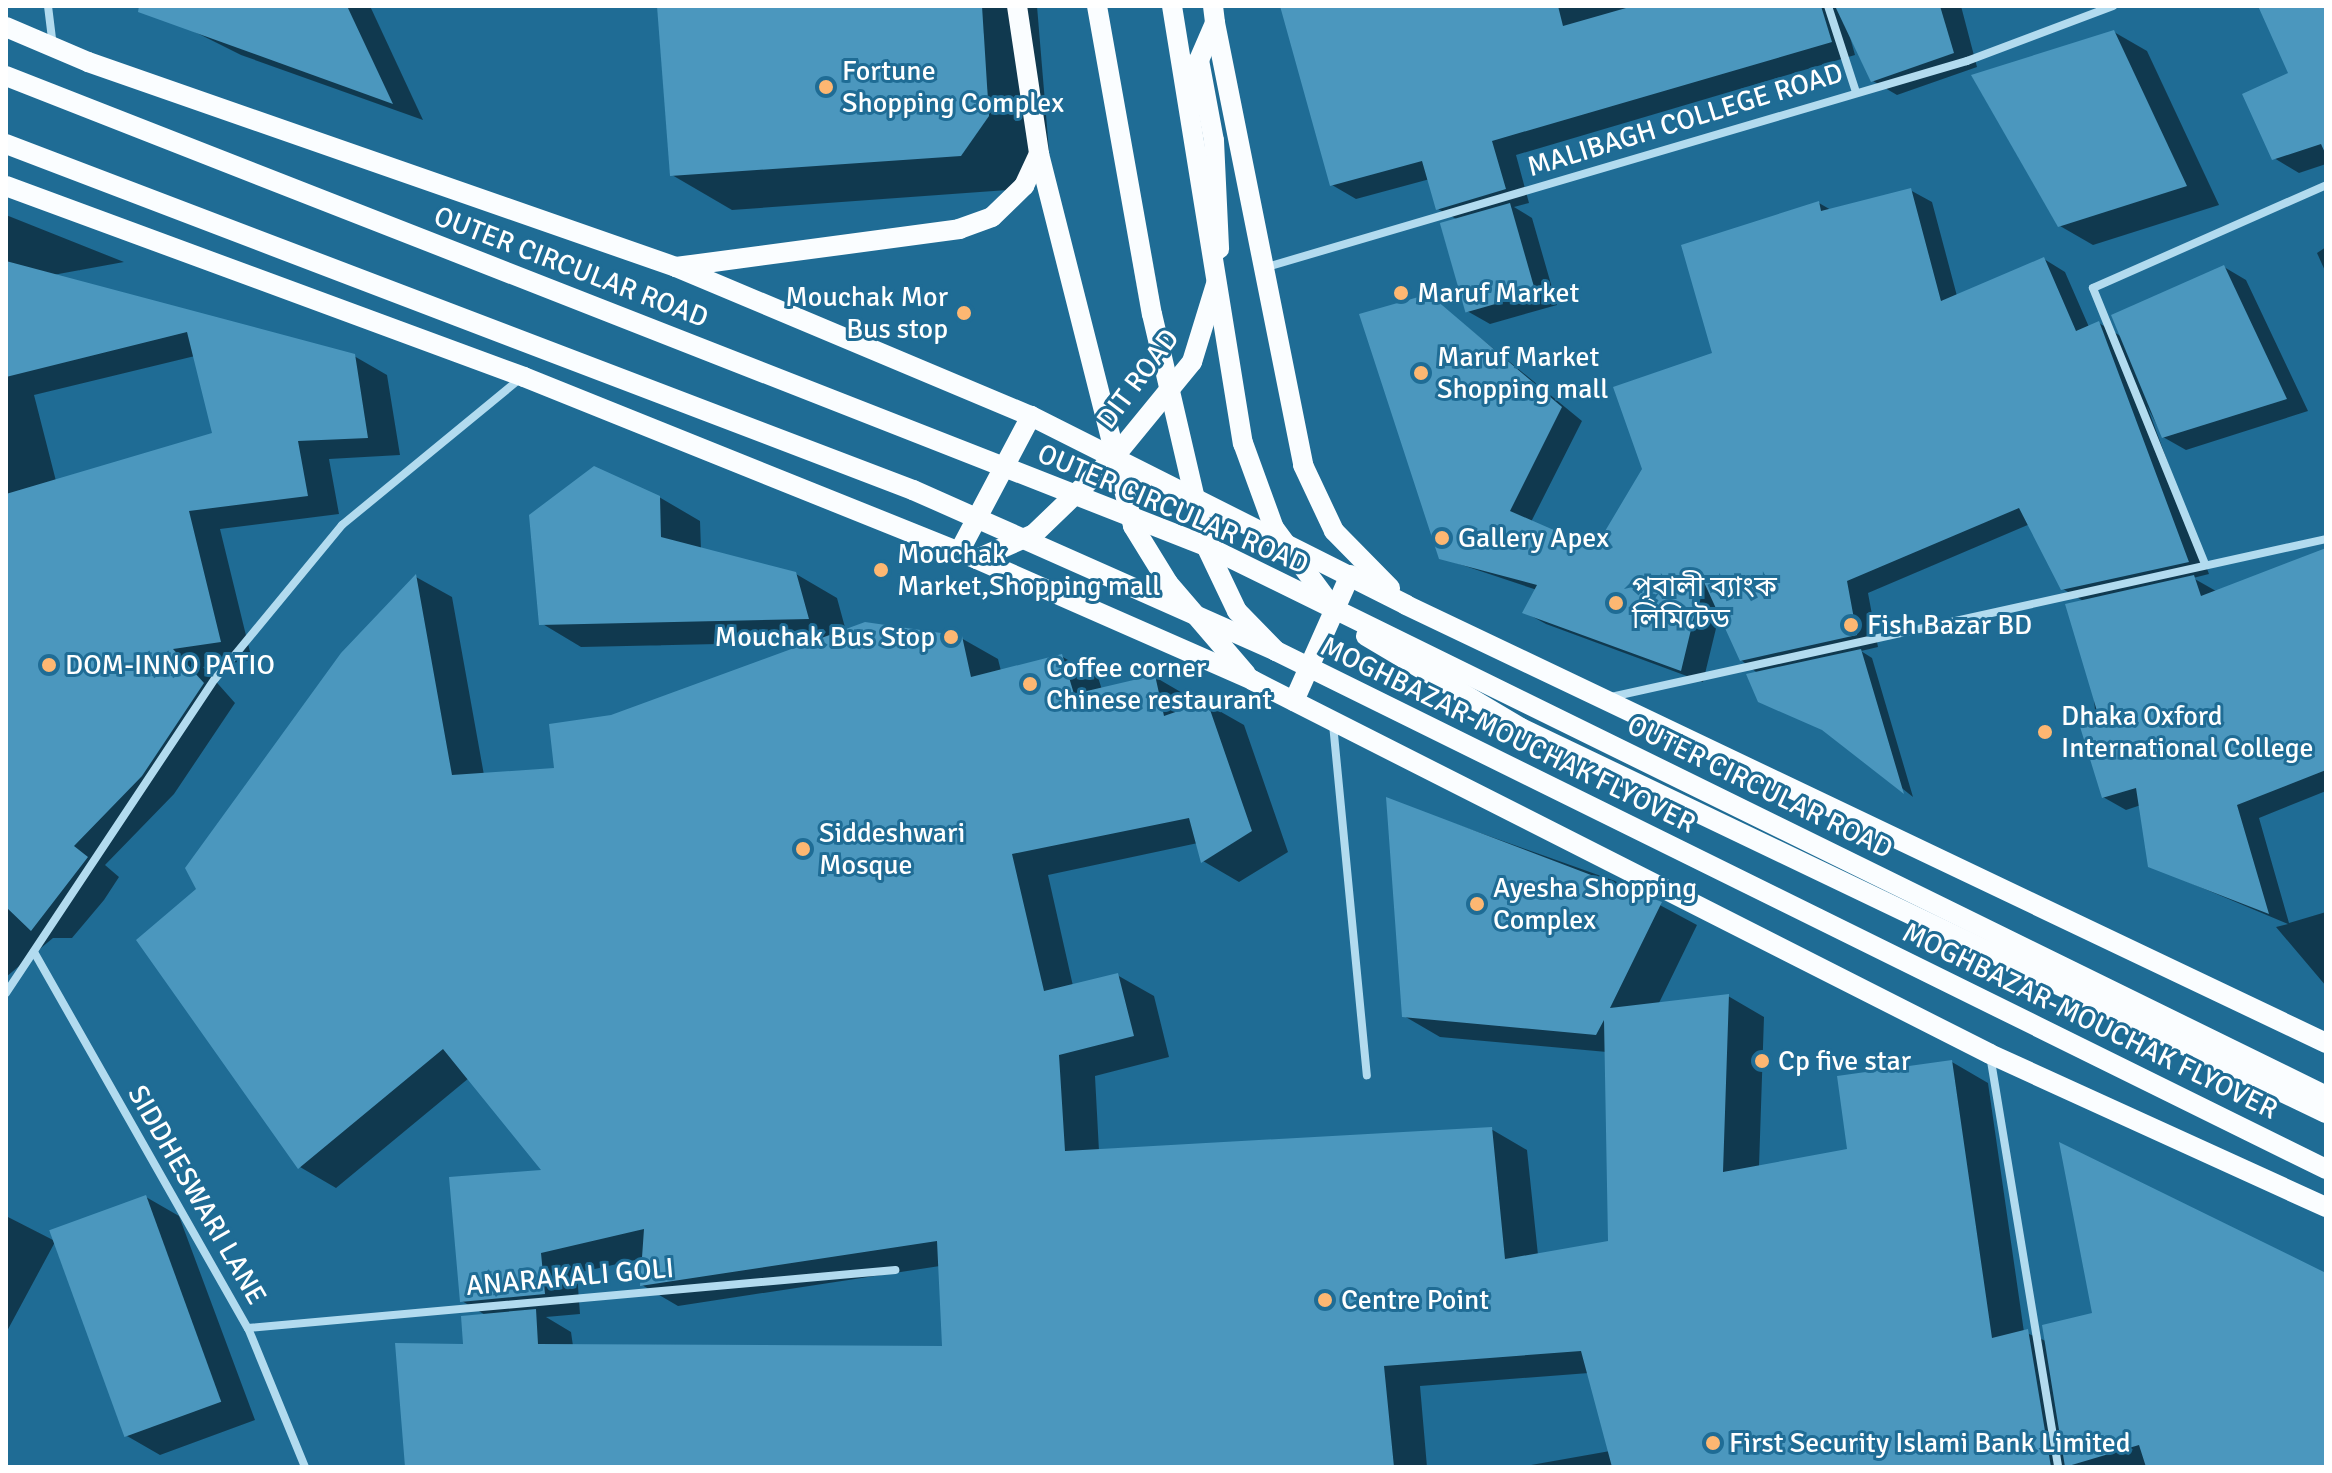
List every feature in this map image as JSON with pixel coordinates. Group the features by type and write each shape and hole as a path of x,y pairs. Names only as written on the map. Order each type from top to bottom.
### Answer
{"main road":[{"path":"1017,6 1039,154 1115,456 1149,552 1252,680"},
{"name":"MOGHBAZAR-MOUCHAK FLYOVER","path":"1097,6 1152,314 1206,546 1237,611 1276,651 2326,1169"},
{"name":"MOGHBAZAR-MOUCHAK FLYOVER","path":"1172,6 1243,443 1281,539 1357,630 1521,728 2326,1113"},
{"name":"DIT ROAD","path":"1214,14 1267,267 1288,404 1318,504 1334,531 1406,605"},
{"name":"DIT ROAD","path":"968,555 1034,534 1115,456 1192,362 1209,324 1220,267 1214,141 1199,60 1214,14"},
{"name":"OUTER CIRCULAR ROAD","path":"6,27 53,47 676,267 1031,416 1406,605 2326,1043"},
{"name":"OUTER CIRCULAR ROAD","path":"6,76 1206,546 2326,1096"},
{"path":"6,144 740,420 1276,651"},
{"path":"676,267 959,229 992,217 1024,186 1039,154"},
{"path":"6,186 524,377 968,555 1252,680 1990,1054 2326,1207"},
{"path":"968,555 1031,416"},
{"path":"1294,701 1350,575"}],"street":[{"path":"48,6 53,47"},
{"path":"1828,6 1856,92"},
{"name":"MALIBAGH COLLEGE ROAD","path":"1267,267 1856,92 2113,6"},
{"path":"2205,564 2093,288 2326,185"},
{"path":"6,993 215,679 342,525 524,377"},
{"path":"1602,699 2326,539"},
{"path":"1332,719 1367,1075"},
{"name":"SIDDHESWARI LANE","path":"34,952 248,1328 305,1467"},
{"path":"1990,1054 2058,1467"},
{"name":"ANARAKALI GOLI","path":"248,1328 895,1270"}],"building":[{"path":"139,6 347,6 393,104 138,12"},
{"name":"Fortune Shopping Complex","path":"657,6 982,6 989,116 961,156 670,176"},
{"path":"1280,6 1558,6 1563,26 1633,6 1821,6 1832,42 1492,141 1506,189 1436,210 1422,161 1330,186"},
{"path":"1835,6 1940,6 1954,53 1871,82"},
{"path":"2258,6 2326,6 2326,155 2321,144 2272,160 2242,94 2288,73"},
{"path":"2114,30 2187,186 2058,227 1971,75"},
{"path":"1911,188 1941,301 2044,257 2076,331 2099,321 2189,562 2061,590 2019,508 1847,581 1857,635 1740,661 1703,580 1681,671 1522,613 1537,585 1439,559 1359,314 1429,294 1562,407 1510,511 1595,548 1642,469 1613,387 1712,353 1681,245 1819,201 1821,211"},
{"path":"1510,203 1536,292 1465,313 1440,223"},
{"path":"6,261 355,354 368,438 298,441 308,496 189,511 221,642 173,649 204,683 142,776 74,846 88,857 31,931 6,907 6,494 212,433 187,332 6,377"},
{"path":"2224,265 2287,399 2162,438 2111,315"},
{"path":"594,466 660,496 661,537 796,572 809,619 539,625 529,515"},
{"path":"2326,548 2326,770 2237,805 2269,914 2148,867 2136,788 2102,798 2077,717 2097,711 2065,604 2194,575 2201,596"},
{"path":"416,574 452,775 554,768 549,724 611,715 865,622 962,636 971,677 1062,654 1074,694 1155,675 1164,716 1207,701 1252,831 1201,863 1189,818 1012,854 1044,991 1118,973 1134,1036 1059,1055 1065,1151 1492,1127 1505,1259 1608,1241 1604,1020 1596,1035 1402,1017 1386,797 1662,902 1610,1008 1729,994 1723,1172 1847,1149 1837,1076 1952,1060 1992,1338 2028,1329 2051,1467 1612,1467 1581,1351 1384,1366 1394,1467 405,1467 395,1343 463,1344 461,1316 536,1309 538,1344 942,1346 937,1241 640,1286 644,1229 541,1253 545,1294 460,1302 449,1177 541,1170 443,1049 298,1169 136,940 196,889 185,868 341,653"},
{"path":"1861,649 1904,794 1822,730 1758,702 1746,674"},
{"path":"2059,1142 2326,1273 2326,1467 2146,1467 2139,1445 2065,1467 2042,1325 2092,1313"},
{"path":"146,1195 221,1402 124,1437 49,1230"}],"place":[{"name":"Fortune Shopping Complex","path":"826,87"},
{"name":"Maruf Market","path":"1401,293"},
{"name":"Mouchak Mor Bus stop","path":"964,313"},
{"name":"Maruf Market Shopping mall","path":"1421,373"},
{"name":"Gallery Apex","path":"1442,538"},
{"name":"Mouchak Market,Shopping mall","path":"881,570"},
{"name":"পূবালী ব্যাংক লিমিটেড","path":"1616,603"},
{"name":"Fish Bazar BD","path":"1851,625"},
{"name":"Mouchak Bus Stop","path":"951,637"},
{"name":"DOM-INNO PATIO","path":"49,665"},
{"name":"Coffee corner Chinese restaurant","path":"1030,684"},
{"name":"Dhaka Oxford International College","path":"2045,732"},
{"name":"Siddeshwari Mosque","path":"803,849"},
{"name":"Ayesha Shopping Complex","path":"1477,904"},
{"name":"Cp five star","path":"1762,1061"},
{"name":"Centre Point","path":"1325,1300"},
{"name":"First Security Islami Bank Limited","path":"1713,1443"}]}
